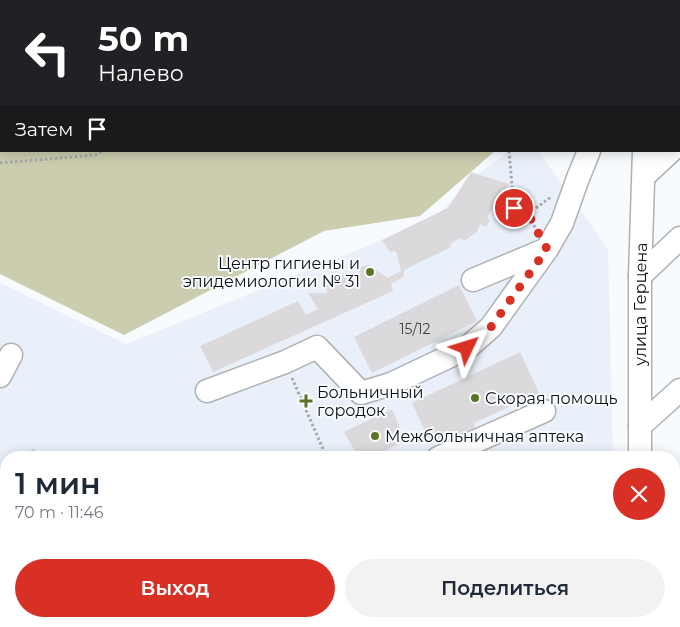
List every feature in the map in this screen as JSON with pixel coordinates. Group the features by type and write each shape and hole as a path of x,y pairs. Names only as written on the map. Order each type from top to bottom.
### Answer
{"street":[{"path":"207,391 285,362 317,346 361,393 391,384 467,348 491,327 547,249 562,223 589,152"},
{"name":"улица Герцена","path":"640,451 640,276 644,152"},
{"path":"644,176 670,152"},
{"path":"640,276 680,238"},
{"path":"473,280 547,249"},
{"path":"0,376 11,355"},
{"path":"640,426 680,390"},
{"path":"453,451 544,410"}],"path":[{"path":"0,163 96,155 100,152"},
{"path":"509,152 514,208 528,214 547,249"},
{"path":"285,362 324,451"}],"shaded area":[{"name":"Больничный городок","path":"508,152 539,152 608,249 613,451 0,451 0,283 126,344 382,240 438,214 478,174"}],"green space":[{"path":"0,152 494,152 420,216 324,231 124,335 0,274"}],"building":[{"name":"Центр гигиены и эпидемиологии № 31","path":"471,172 509,184 487,217 490,220 486,227 480,224 477,232 464,241 460,238 450,244 451,247 404,270 404,277 391,284 393,291 213,372 200,346 298,301 306,315 318,309 308,293 327,293 326,285 340,281 341,276 347,274 351,281 359,277 359,267 369,265 388,278 401,271 396,251 390,252 382,240 448,208"},
{"path":"459,285 477,321 372,373 354,337"},
{"name":"Скорая помощь","path":"520,352 539,393 474,423 478,434 448,449 441,438 431,444 412,403"},
{"name":"Межбольничная аптека","path":"392,409 405,441 384,451 355,451 344,432"}],"place":[{"name":"Центр гигиены и эпидемиологии № 31","path":"370,272"},
{"name":"Скорая помощь","path":"475,398"},
{"name":"Больничный городок","path":"306,401"},
{"name":"Межбольничная аптека","path":"375,436"}],"route":[{"path":"467,348 491,327 547,249 528,214 514,208"}]}
